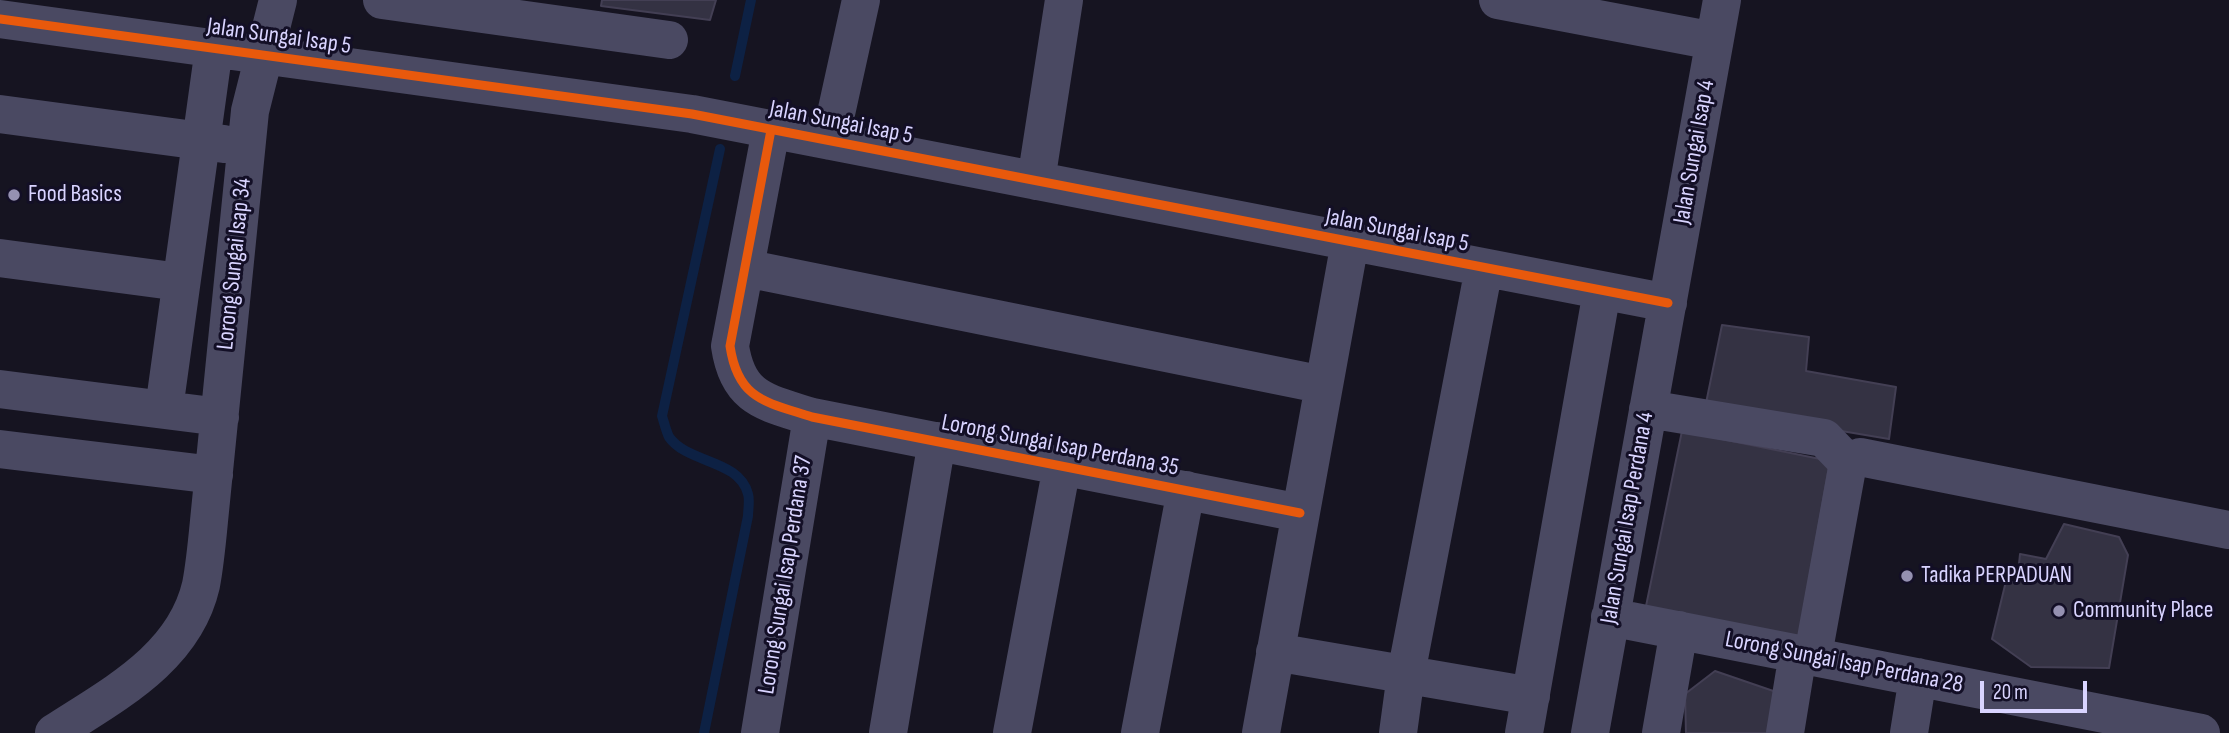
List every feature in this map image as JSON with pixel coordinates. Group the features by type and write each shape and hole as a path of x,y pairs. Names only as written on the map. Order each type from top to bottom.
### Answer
{"street":[{"name":"Lorong Sungai Isap 34","path":"54,733 149,668 178,635 201,585 250,111 278,0"},
{"path":"382,0 669,40"},
{"path":"830,141 861,0"},
{"path":"1036,181 1064,0"},
{"path":"1498,0 1714,41"},
{"name":"Jalan Sungai Isap 4","path":"1668,303 1722,0"},
{"name":"Jalan Sungai Isap 5","path":"0,19 692,114 1668,303"},
{"path":"164,410 214,48"},
{"path":"0,114 247,147"},
{"name":"Lorong Sungai Isap Perdana 35","path":"771,130 730,346 733,368 742,384 759,398 812,417 1300,513"},
{"path":"1261,733 1350,242"},
{"path":"0,258 180,282"},
{"path":"745,268 1324,384"},
{"path":"1398,733 1406,674 1484,268"},
{"path":"1524,733 1602,292"},
{"name":"Jalan Sungai Isap Perdana 4","path":"1590,733 1668,303"},
{"path":"0,389 219,417"},
{"path":"1648,409 1824,439 1848,463"},
{"name":"Lorong Sungai Isap Perdana 37","path":"760,733 812,417"},
{"path":"887,733 937,441"},
{"path":"0,449 214,475"},
{"path":"1848,463 1860,457 2229,530"},
{"path":"1785,733 1806,654 1848,463"},
{"path":"1012,733 1062,466"},
{"path":"1140,733 1186,490"},
{"name":"Lorong Sungai Isap Perdana 28","path":"1610,617 1918,677 2044,718 2181,731"},
{"path":"1661,733 1679,630"},
{"path":"1275,652 1531,696"},
{"path":"1909,733 1918,677"}],"building":[{"path":"602,0 716,0 710,20 601,6"},
{"path":"1722,325 1809,337 1806,371 1896,387 1889,439 1705,408"},
{"path":"1682,431 1830,461 1799,636 1645,611"},
{"name":"Community Place","path":"2064,524 2119,537 2128,555 2109,668 2031,667 1992,639 2006,581 2017,583 2020,554 2046,559"},
{"path":"1715,671 1785,695 1777,733 1686,733 1685,694"}],"waterway":[{"path":"735,76 751,0"},
{"path":"704,733 748,516 749,496 735,474 677,446 669,437 662,416 720,149"}],"cycle path":[{"path":"0,19 692,114 1668,303"},
{"path":"771,130 730,346 740,378 757,396 812,417 1300,513"}],"place":[{"name":"Food Basics","path":"14,195"},
{"name":"Tadika PERPADUAN","path":"1907,576"},
{"name":"Community Place","path":"2059,611"}]}
